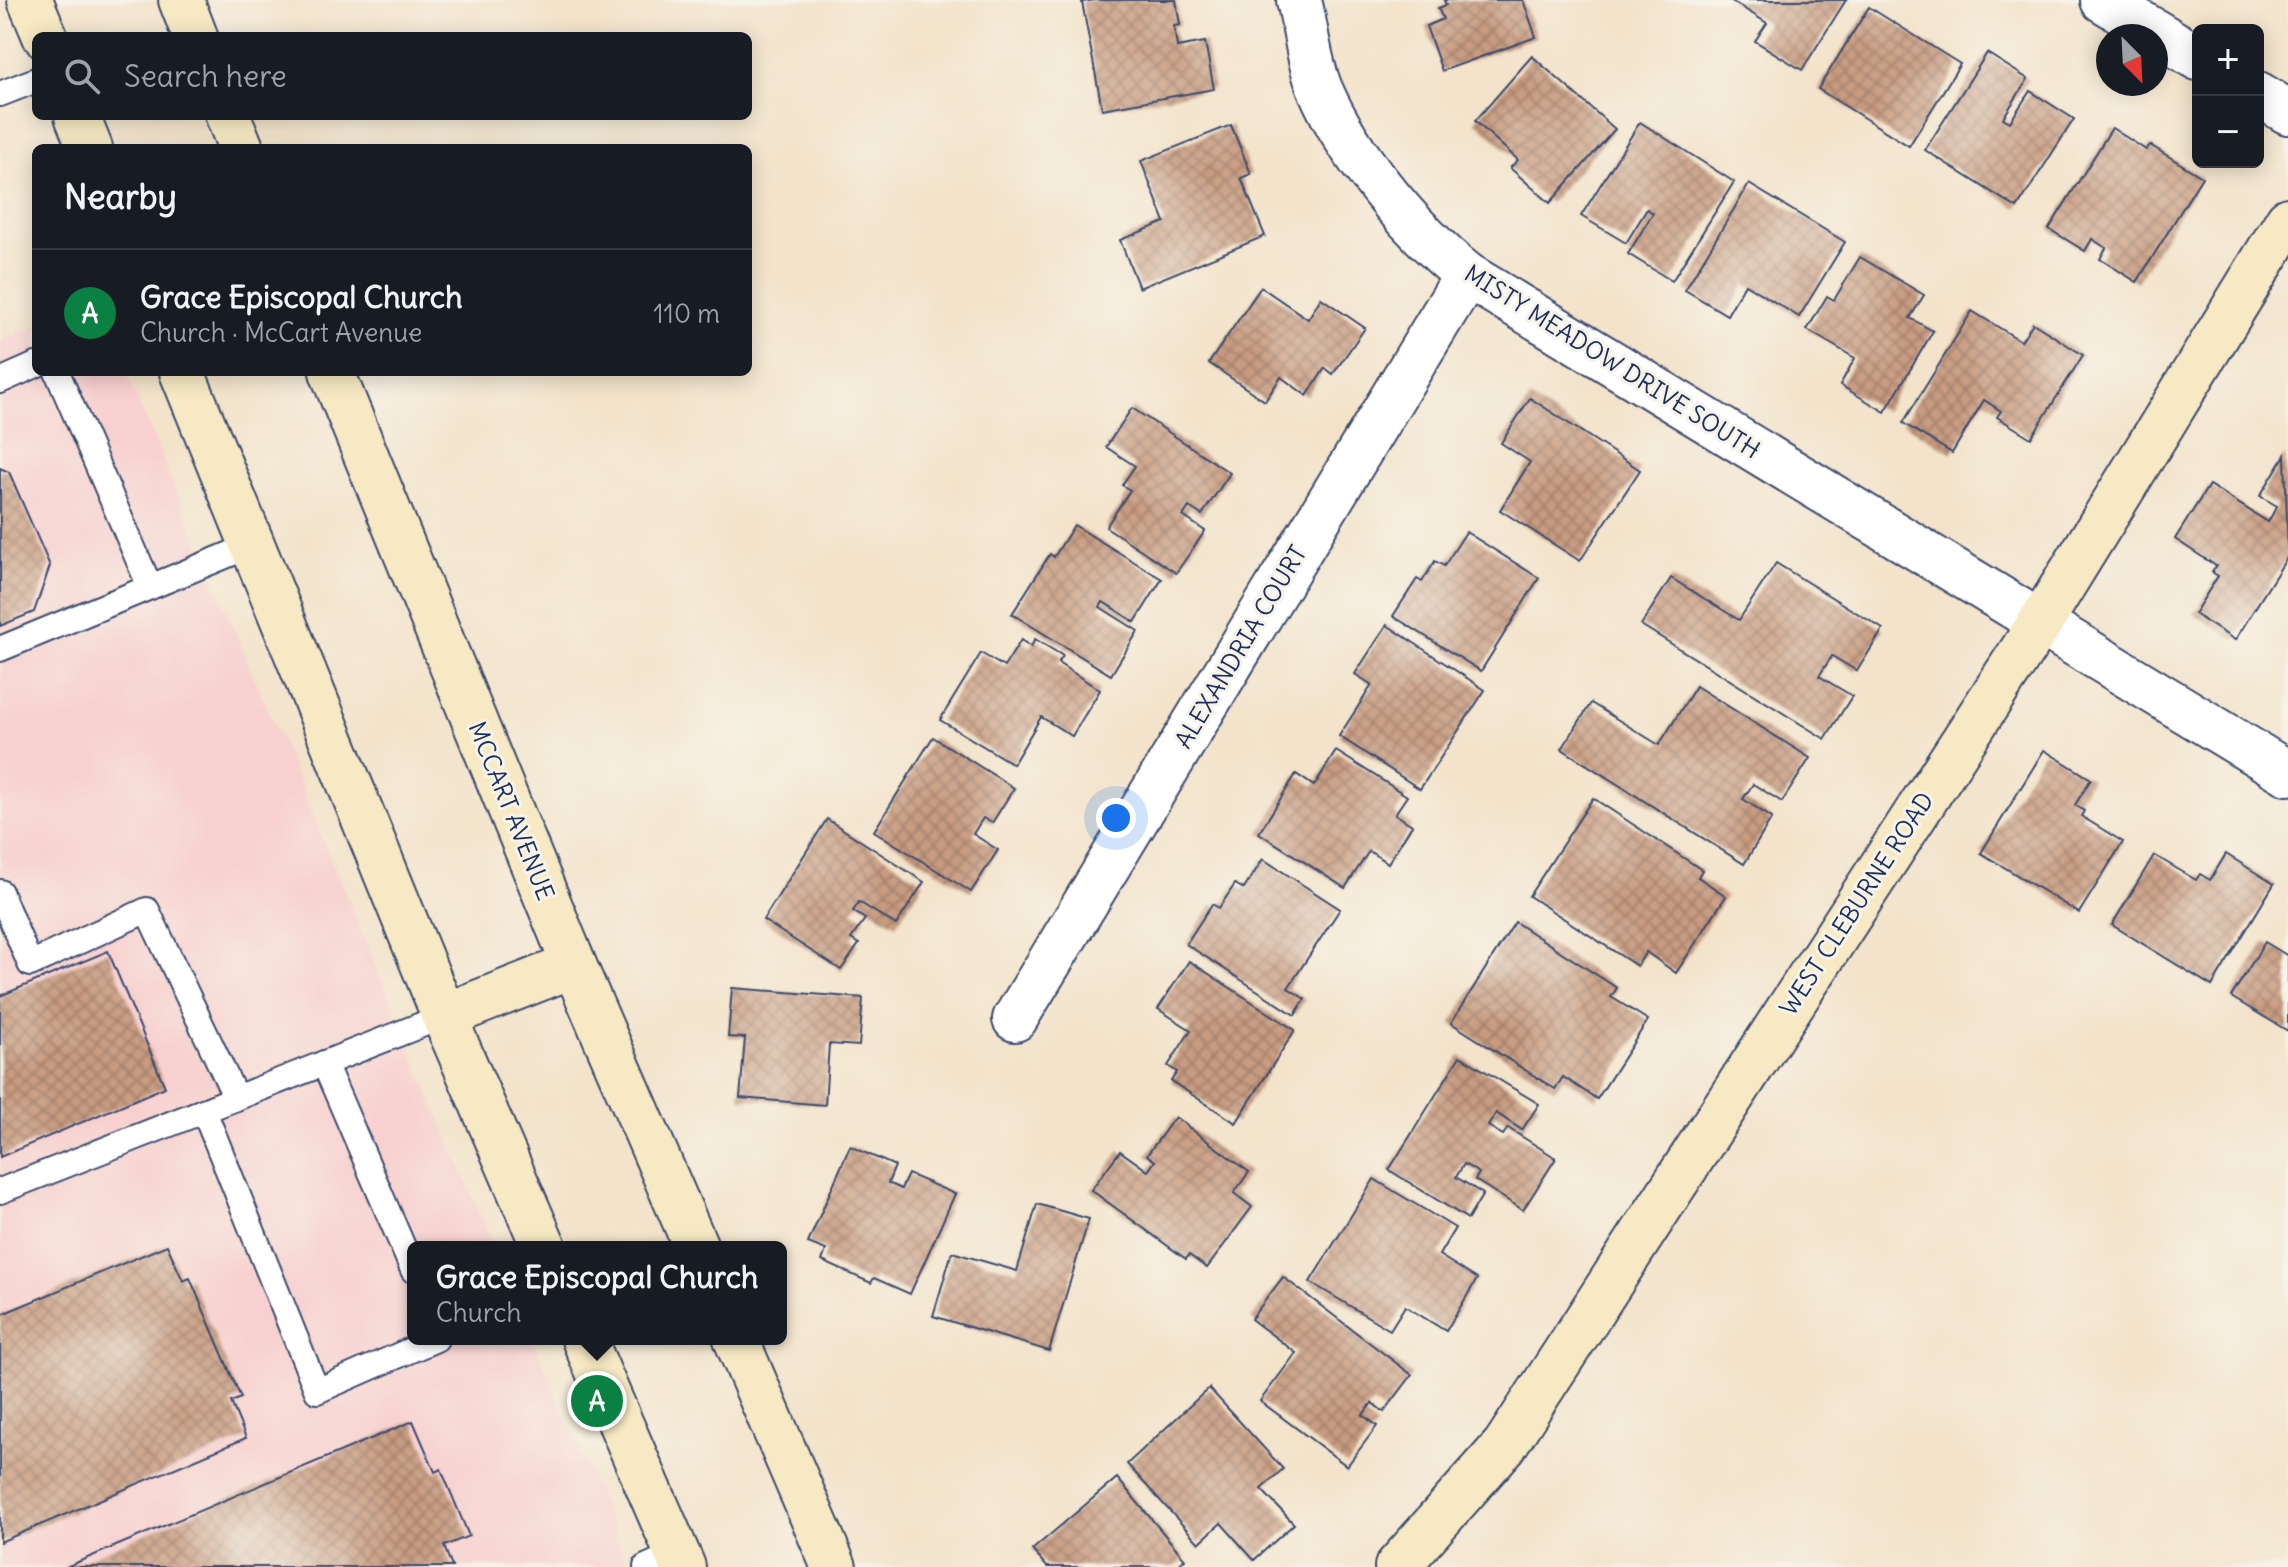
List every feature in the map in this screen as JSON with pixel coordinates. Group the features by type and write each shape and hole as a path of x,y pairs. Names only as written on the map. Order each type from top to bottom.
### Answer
{"main road":[{"path":"30,0 43,32"},
{"path":"181,0 193,32"},
{"path":"79,120 88,144"},
{"path":"230,120 239,144"},
{"name":"WEST CLEBURNE ROAD","path":"1397,1567 1505,1445 2040,623 2288,220"},
{"path":"184,376 444,1016 541,1241"},
{"name":"MCCART AVENUE","path":"334,376 574,965 693,1241"},
{"path":"444,1016 574,965"},
{"path":"586,1345 669,1562"},
{"path":"739,1345 834,1567"}],"street":[{"name":"MISTY MEADOW DRIVE SOUTH","path":"1299,0 1319,87 1342,132 1426,242 1467,275 2288,773"},
{"path":"2103,0 2192,54"},
{"path":"2261,96 2288,112"},
{"name":"ALEXANDRIA COURT","path":"1015,1019 1467,275"}],"lane":[{"path":"0,94 32,82"},
{"path":"0,381 32,367"},
{"path":"59,376 150,587"},
{"path":"0,649 252,545"},
{"path":"0,892 30,964 147,910 236,1098"},
{"path":"0,1191 444,1016"},
{"path":"324,1063 407,1256"},
{"path":"204,1111 317,1391 422,1345"}],"shaded area":[{"path":"32,328 32,376 128,376 491,1241 407,1241 407,1345 536,1345 629,1567 0,1567 0,341"}],"building":[{"path":"1176,0 1180,25 1174,26 1177,47 1205,42 1214,89 1102,109 1082,2"},
{"path":"1444,0 1523,0 1536,37 1442,71 1426,26 1443,19 1438,8 1446,5"},
{"path":"1730,0 1846,0 1802,70 1755,41 1767,23"},
{"path":"1869,7 1960,64 1909,146 1818,89"},
{"path":"1987,53 2028,79 2003,118 2010,122 2030,91 2074,119 2017,208 1925,150"},
{"path":"1532,56 1615,129 1550,203 1510,168 1518,160 1475,121"},
{"path":"1640,122 1734,182 1672,281 1628,254 1653,213 1647,209 1626,243 1581,216"},
{"path":"1231,125 1251,174 1241,178 1265,236 1139,288 1120,240 1165,222 1141,161"},
{"path":"2112,128 2146,150 2150,145 2202,177 2137,282 2100,259 2106,248 2092,239 2085,251 2049,229"},
{"path":"1749,184 1845,242 1799,317 1745,284 1727,315 1685,290"},
{"path":"1860,257 1924,295 1910,318 1933,331 1885,412 1840,385 1855,358 1807,330 1827,296 1834,300"},
{"path":"1261,287 1308,319 1321,298 1365,328 1333,374 1325,368 1307,396 1281,377 1265,401 1209,363"},
{"path":"1972,311 2021,341 2033,323 2083,355 2031,438 1997,417 2001,411 1984,400 1952,453 1903,423"},
{"path":"1530,398 1640,470 1580,561 1500,510 1530,462 1501,443"},
{"path":"1132,408 1230,473 1202,515 1189,507 1183,516 1205,531 1176,573 1106,527 1130,490 1122,485 1135,466 1106,447"},
{"path":"2285,455 2288,556 2235,640 2194,614 2218,576 2212,572 2216,566 2175,539 2209,485 2268,522 2277,506 2260,496"},
{"path":"0,468 9,472 50,566 34,612 0,626"},
{"path":"1074,525 1162,579 1135,622 1103,602 1100,607 1138,631 1111,675 1012,614 1050,554 1054,557"},
{"path":"1466,532 1539,578 1481,671 1393,616 1417,579 1422,582 1435,561 1444,566"},
{"path":"1776,563 1883,629 1857,671 1832,656 1819,676 1852,696 1825,739 1641,625 1671,578 1739,620"},
{"path":"1387,625 1485,690 1420,789 1339,736 1372,685 1355,674"},
{"path":"1035,639 1063,656 1058,663 1100,690 1072,736 1041,717 1013,764 940,720 981,653 1004,667 1021,640 1031,647"},
{"path":"1696,686 1810,758 1782,802 1753,784 1743,799 1772,818 1744,864 1562,749 1591,703 1659,745"},
{"path":"933,737 1014,788 992,823 983,818 973,834 998,850 971,892 874,831"},
{"path":"2044,750 2091,779 2075,805 2084,811 2081,816 2123,842 2079,913 1981,853"},
{"path":"1336,751 1407,796 1395,814 1412,825 1388,863 1369,851 1345,888 1259,833 1296,774 1314,786"},
{"path":"1593,798 1702,870 1698,877 1726,896 1676,973 1646,952 1637,966 1529,896"},
{"path":"827,819 924,882 896,925 859,902 853,911 865,919 851,939 859,944 841,970 763,920"},
{"path":"2226,854 2274,884 2212,986 2112,925 2154,855 2196,880 2200,874 2210,880"},
{"path":"1263,859 1340,909 1288,988 1305,999 1295,1015 1186,944 1212,904 1219,908 1235,884 1244,889"},
{"path":"1515,922 1617,988 1611,997 1648,1020 1597,1099 1563,1077 1555,1089 1451,1023"},
{"path":"2265,942 2288,956 2288,1031 2231,997"},
{"path":"108,951 165,1087 0,1157 0,996"},
{"path":"1189,961 1295,1030 1236,1123 1171,1081 1177,1072 1168,1066 1191,1030 1158,1009"},
{"path":"732,988 863,998 859,1046 829,1044 825,1105 740,1098 745,1038 728,1037"},
{"path":"1460,1056 1539,1104 1522,1130 1496,1113 1488,1126 1503,1135 1508,1128 1556,1158 1523,1210 1475,1180 1479,1173 1464,1164 1456,1177 1483,1194 1468,1219 1389,1170"},
{"path":"1175,1117 1249,1172 1234,1193 1252,1207 1207,1268 1189,1255 1186,1259 1091,1190 1120,1151 1148,1171 1155,1161 1147,1155"},
{"path":"850,1146 895,1166 888,1183 901,1189 908,1174 955,1194 910,1294 874,1278 871,1283 822,1261 826,1250 808,1243"},
{"path":"1374,1179 1455,1228 1439,1255 1477,1279 1446,1331 1405,1306 1390,1330 1310,1282"},
{"path":"1037,1204 1089,1219 1049,1351 933,1316 952,1252 1017,1271"},
{"path":"167,1245 183,1281 190,1278 241,1398 231,1402 246,1438 0,1542 0,1315"},
{"path":"1283,1277 1412,1375 1384,1412 1372,1403 1363,1415 1377,1426 1347,1466 1260,1401 1296,1353 1251,1319"},
{"path":"1209,1388 1283,1469 1261,1489 1294,1524 1254,1560 1221,1523 1199,1543 1127,1464"},
{"path":"413,1421 435,1472 441,1469 469,1536 444,1546 452,1567 66,1567"},
{"path":"1117,1478 1185,1559 1176,1567 1047,1567 1032,1550"}],"place":[{"name":"Grace Episcopal Church","path":"597,1401"}]}
